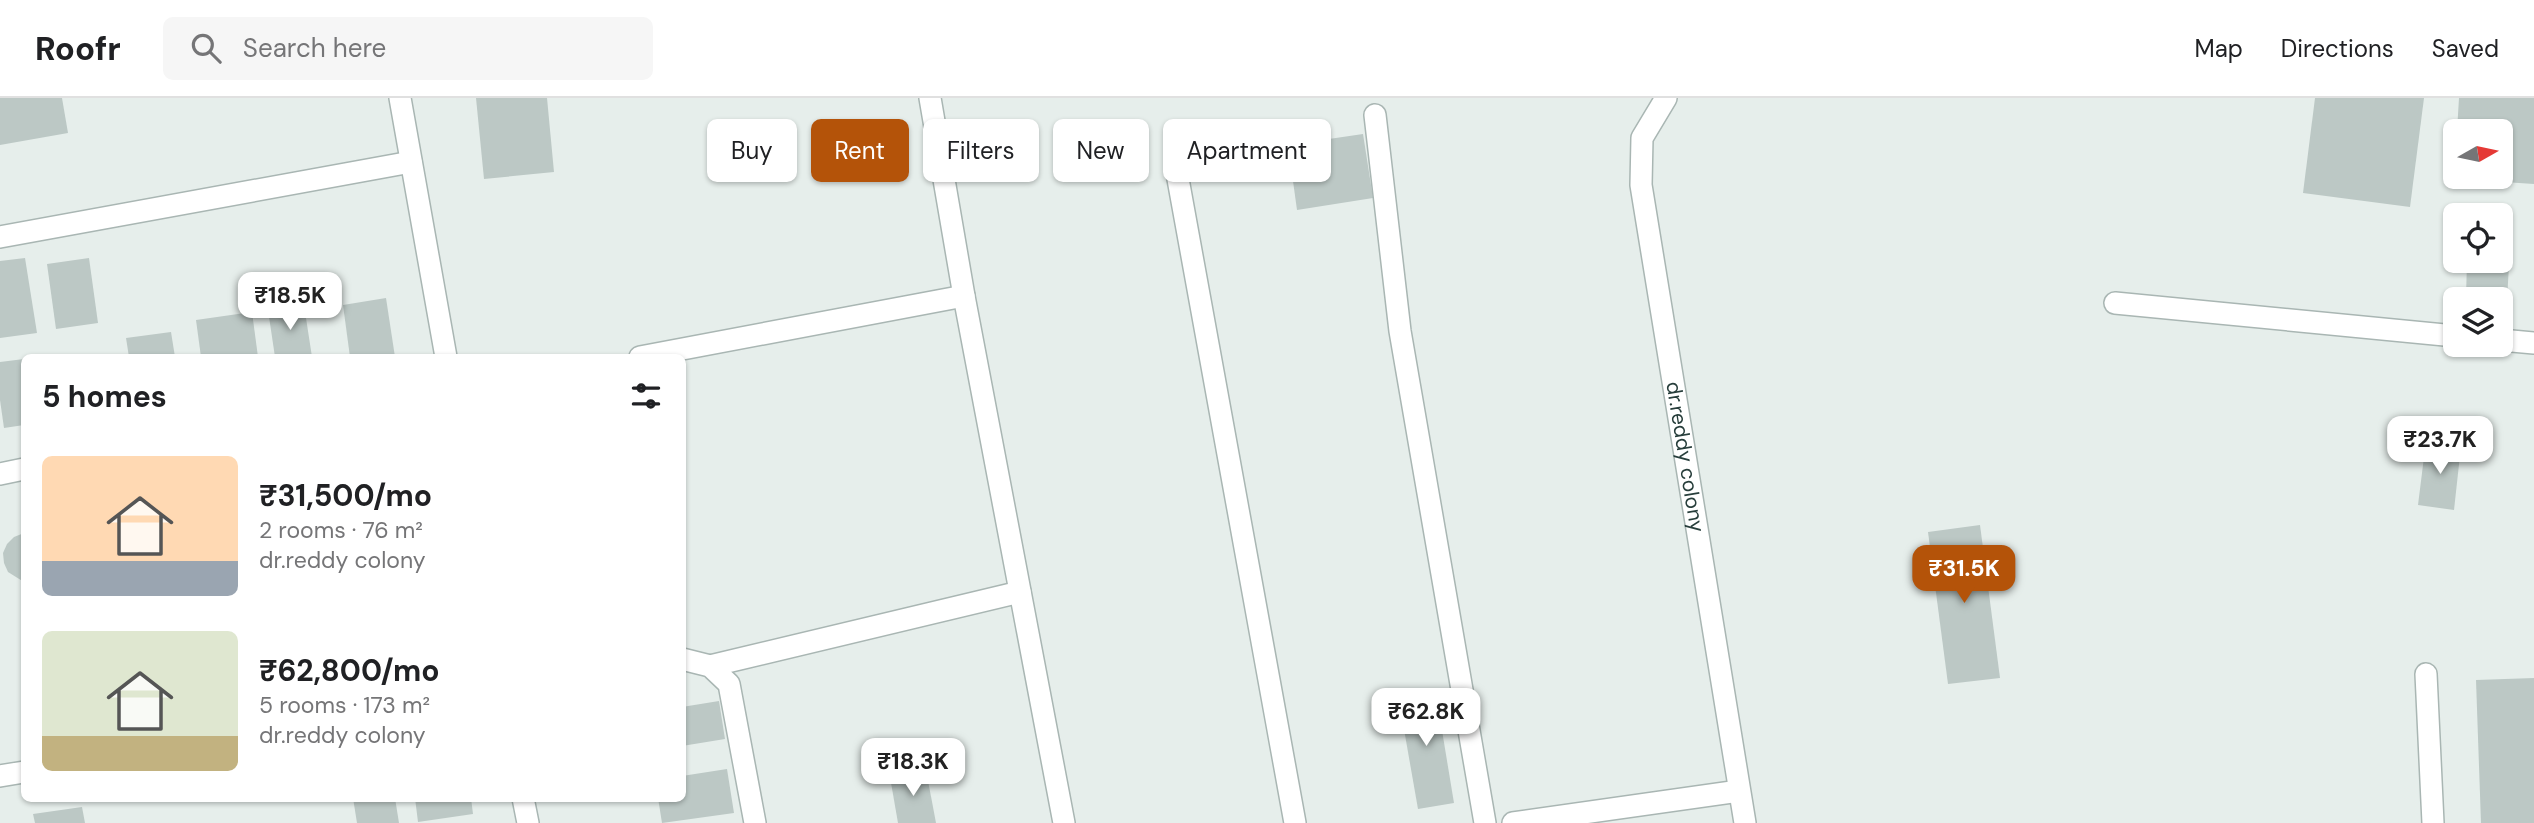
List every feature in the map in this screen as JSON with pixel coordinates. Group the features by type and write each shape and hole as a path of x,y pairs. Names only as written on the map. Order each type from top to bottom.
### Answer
{"street":[{"path":"400,98 445,354"},
{"path":"930,98 964,296 1064,823"},
{"name":"dr.reddy colony","path":"1666,98 1642,138 1641,185 1745,823"},
{"path":"1375,115 1400,331 1485,823"},
{"path":"0,237 411,162"},
{"path":"1179,182 1295,823"},
{"path":"656,354 964,296"},
{"path":"2115,303 2443,335"},
{"path":"2513,341 2534,343"},
{"path":"0,474 21,470"},
{"path":"686,660 710,666 1020,592"},
{"path":"710,666 729,684 755,823"},
{"path":"2426,674 2433,823"},
{"path":"0,776 21,772"},
{"path":"1513,823 1739,791"},
{"path":"524,802 528,823"}],"building":[{"path":"0,98 62,98 68,133 0,145"},
{"path":"476,98 547,98 554,172 484,179"},
{"path":"2315,98 2424,98 2410,207 2303,193"},
{"path":"2459,98 2534,98 2534,184 2513,183 2513,119 2458,119"},
{"path":"1363,134 1373,198 1297,210 1293,182 1331,182 1331,139"},
{"path":"25,258 37,333 0,338 0,261"},
{"path":"89,258 98,323 56,329 47,264"},
{"path":"2467,273 2509,273 2508,287 2466,287"},
{"path":"386,298 395,354 350,354 343,305"},
{"path":"304,305 312,354 275,354 268,310"},
{"path":"252,312 258,354 201,354 196,320"},
{"path":"171,332 175,354 129,354 126,338"},
{"path":"21,359 21,425 4,428 0,400 0,362"},
{"path":"2426,441 2461,446 2454,510 2418,505"},
{"path":"1980,525 2000,678 1948,684 1928,532"},
{"path":"21,534 21,580 8,572 4,563 3,553 14,537"},
{"path":"2534,678 2534,823 2481,823 2476,680"},
{"path":"1435,688 1454,803 1418,809 1398,695"},
{"path":"719,701 725,739 686,745 686,706"},
{"path":"727,769 734,813 662,823 659,802 686,802 686,775"},
{"path":"926,770 936,823 898,823 890,777"},
{"path":"354,802 396,802 399,823 357,823"},
{"path":"416,802 472,802 473,814 418,822"},
{"path":"82,807 85,823 35,823 33,814"}]}
